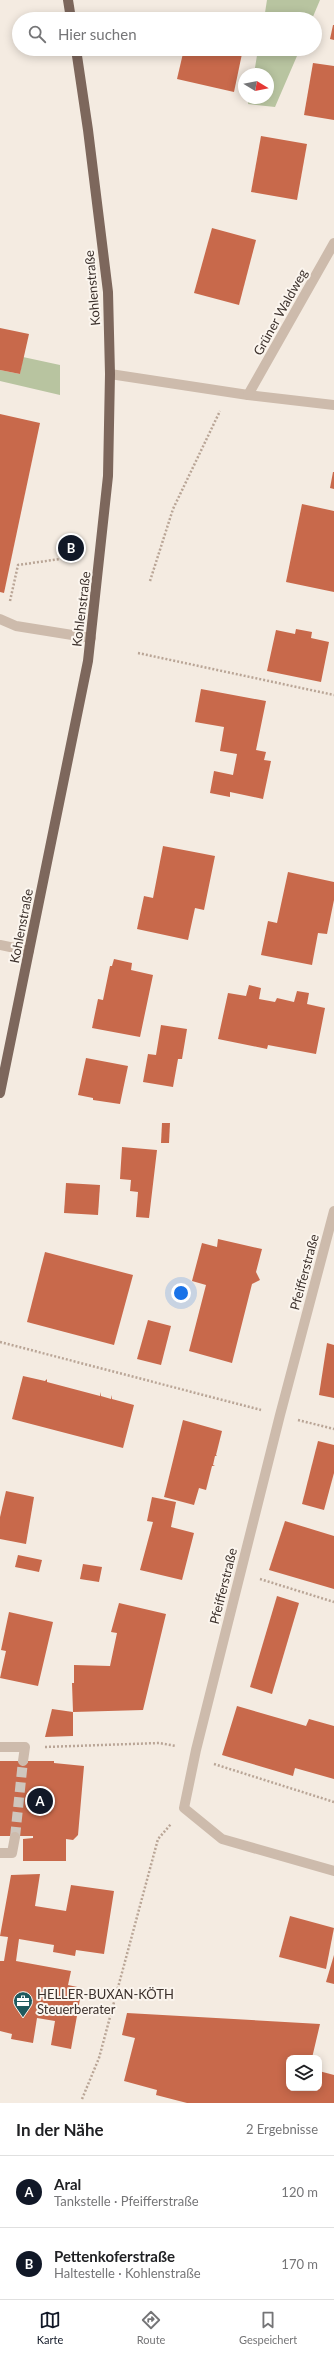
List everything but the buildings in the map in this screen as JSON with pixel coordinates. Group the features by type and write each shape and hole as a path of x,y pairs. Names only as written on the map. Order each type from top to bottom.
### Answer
{"main road":[{"path":"68,0 70,12"},
{"name":"Kohlenstraße","path":"0,1094 2,1077 29,951 91,638 106,498 110,374 108,292 88,130 77,56"}],"street":[{"name":"Grüner Waldweg","path":"248,395 334,243"},
{"path":"110,374 248,395 334,405"},
{"path":"3,620 16,626 91,638"},
{"path":"0,945 29,951"},
{"name":"Pfeifferstraße","path":"184,1808 195,1755 240,1573 334,1211"},
{"path":"0,1747 25,1747 23,1761"},
{"path":"184,1808 222,1839 334,1871"},
{"path":"0,1853 12,1853 14,1836"}],"path":[{"path":"150,581 173,509 230,392"},
{"path":"3,620 18,565 60,560"},
{"path":"138,653 334,695"},
{"path":"0,1342 334,1429"},
{"path":"240,1573 334,1602"},
{"path":"25,1747 159,1742 334,1802"},
{"path":"82,2099 99,2058 158,1839 184,1808"}],"green space":[{"path":"267,0 320,0 315,12 265,12"},
{"path":"257,56 297,56 275,107 248,104 274,104 274,68 255,68"},
{"path":"23,357 60,365 60,395 0,381 0,370 20,374"}],"tunnel":[{"path":"15,1837 23,1761"}],"place":[{"name":"Pettenkoferstraße","path":"71,548"},
{"name":"Aral","path":"40,1801"},
{"name":"HELLER-BUXAN-KÖTH Steuerberater","path":"23,2018"}]}
